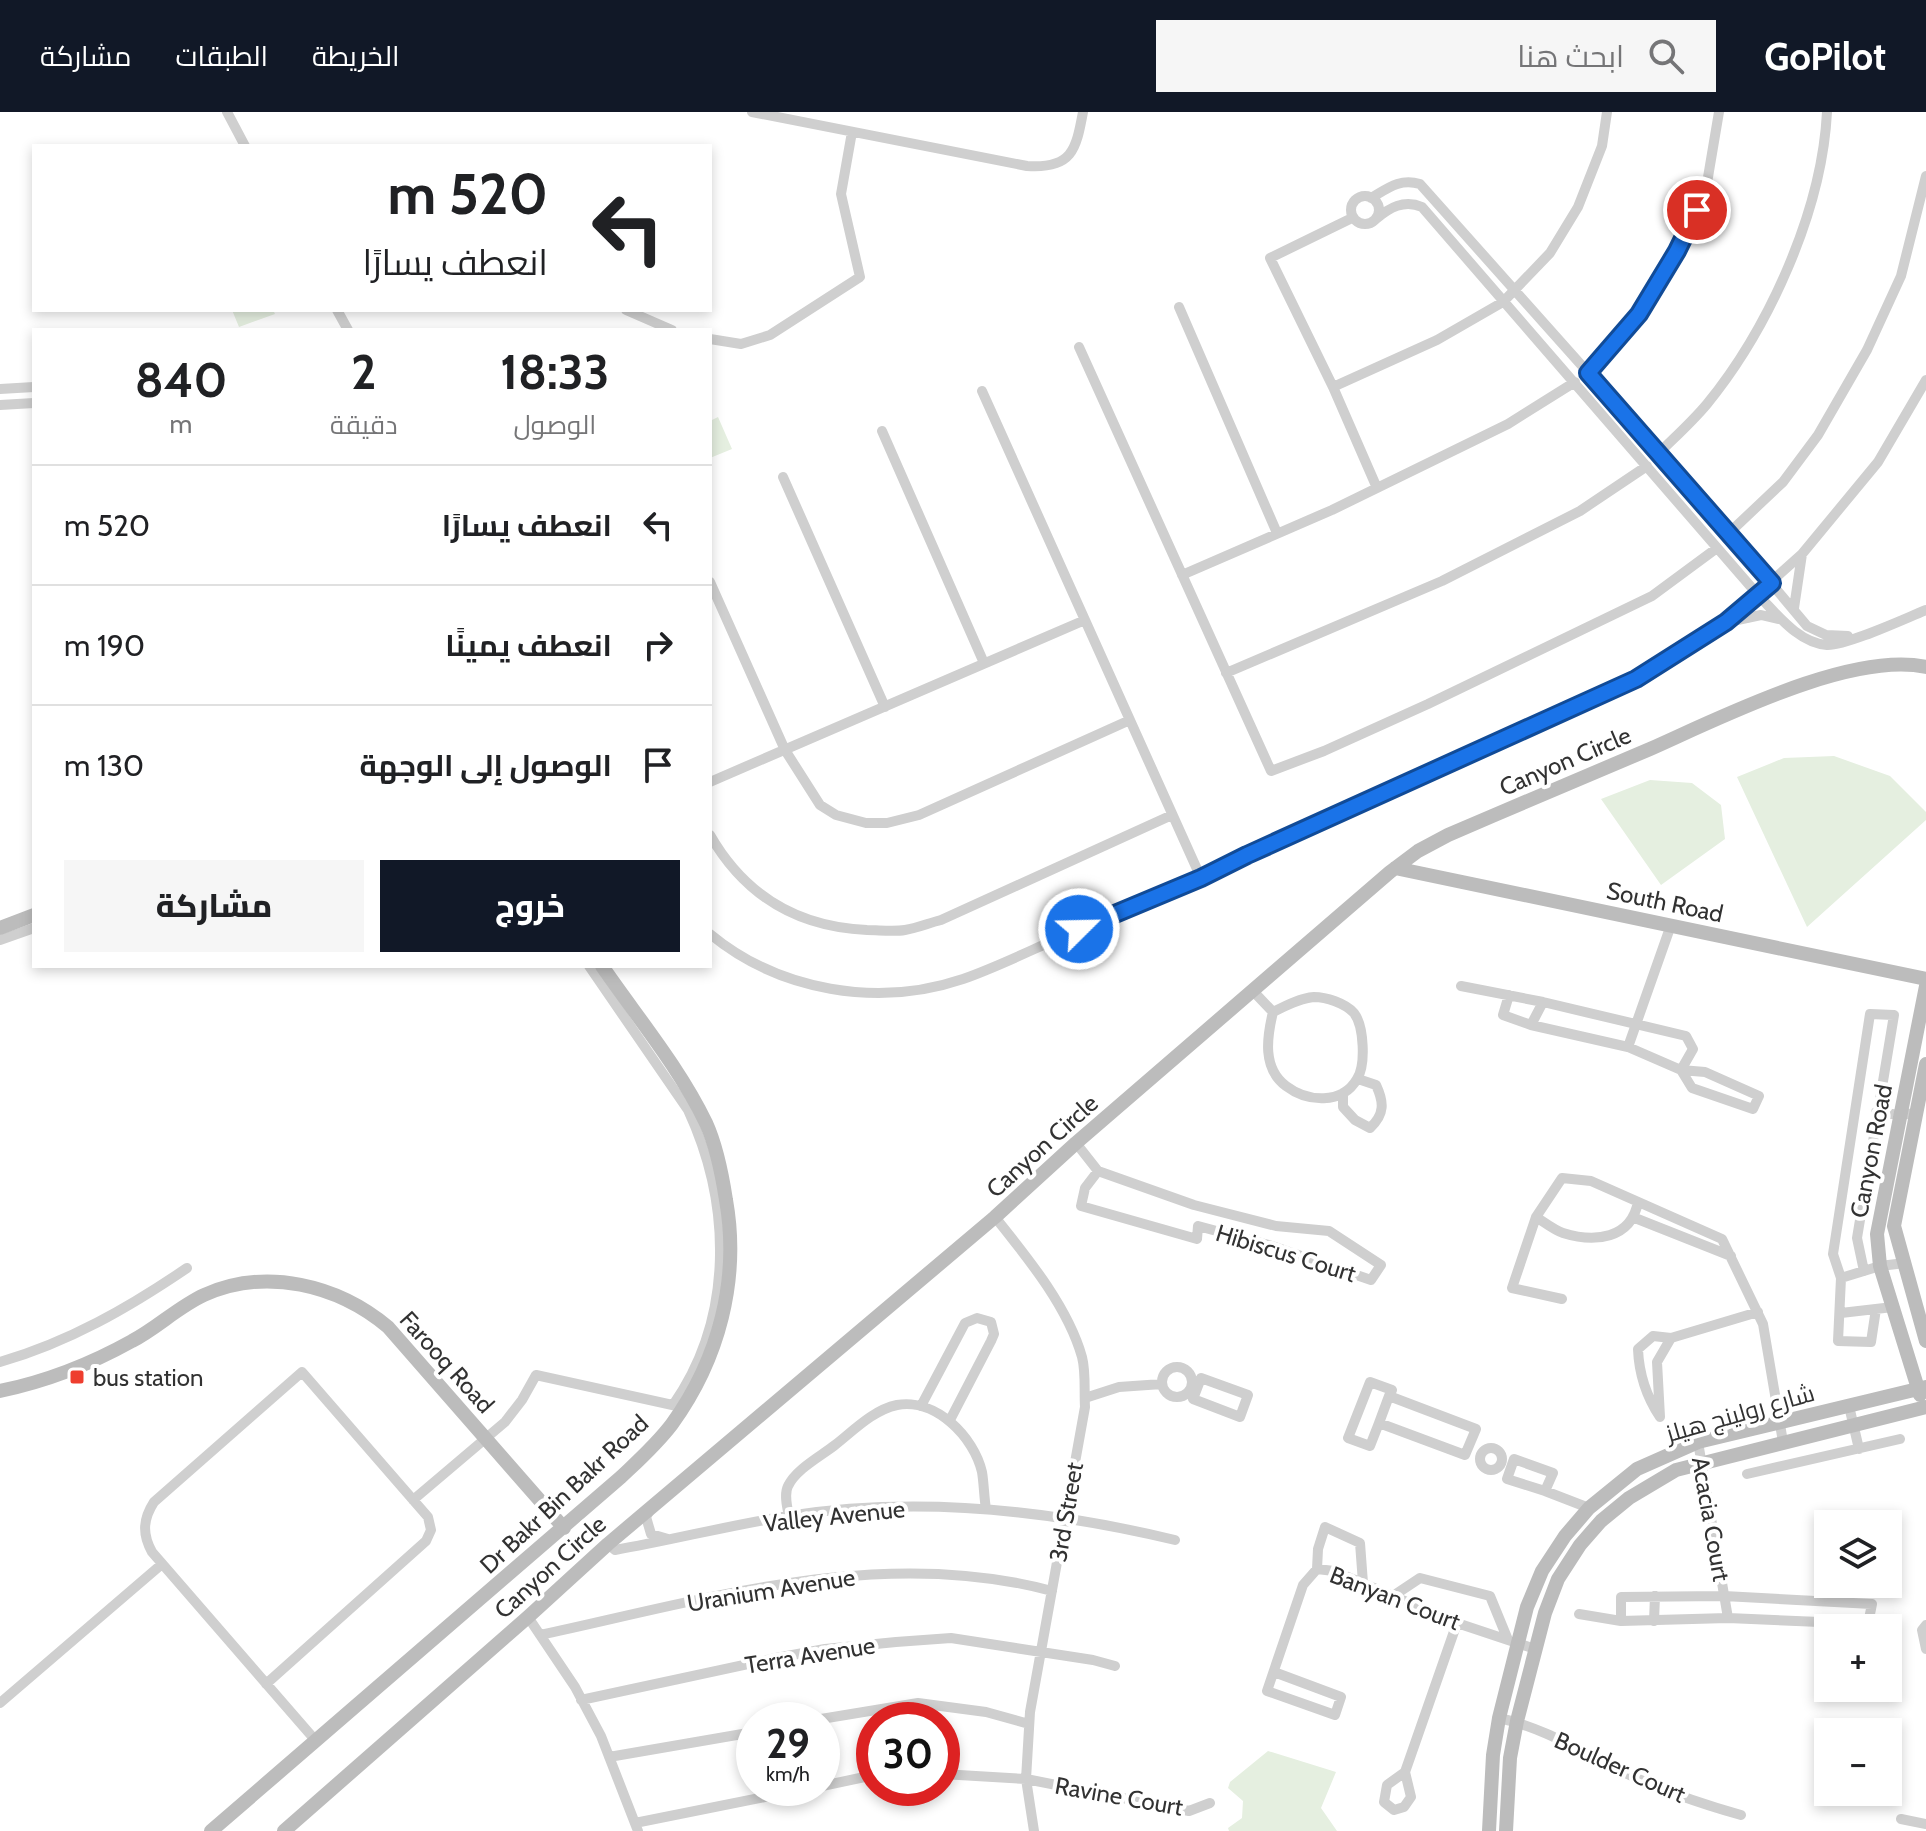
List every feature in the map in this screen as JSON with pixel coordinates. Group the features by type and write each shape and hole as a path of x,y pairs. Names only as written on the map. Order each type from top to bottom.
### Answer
{"main road":[{"name":"Canyon Circle","path":"284,1831 608,1544 995,1217 1076,1143 1418,851 1448,835 1760,701 1841,673 1879,664 1910,663 1926,667"},
{"name":"South Road","path":"1395,868 1926,979"},
{"path":"0,928 32,916"},
{"name":"Dr Bakr Bin Bakr Road","path":"211,1831 564,1528 652,1447 701,1376 723,1317 731,1254 724,1184 708,1126 692,1097 603,968"},
{"name":"Canyon Road","path":"1925,1410 1922,1388 1880,1266 1877,1234 1900,1115 1921,1041 1926,986"},
{"name":"Canyon Road","path":"1926,1064 1894,1226 1926,1341"},
{"name":"Farooq Road","path":"0,1391 52,1379 79,1368 136,1339 201,1296 217,1290 252,1283 297,1283 353,1302 388,1327 564,1528"},
{"name":"شارع رولينج هيلز","path":"1489,1831 1493,1755 1513,1642 1542,1571 1565,1536 1589,1508 1637,1469 1698,1442 1922,1388"},
{"name":"شارع رولينج هيلز","path":"1506,1831 1510,1758 1535,1649 1558,1579 1580,1545 1601,1521 1650,1484 1676,1470 1925,1410"}],"street":[{"path":"227,112 244,144"},
{"path":"752,112 1045,167 1063,160 1077,147 1083,112"},
{"path":"1333,387 1437,340 1503,302 1550,253 1578,207 1602,146 1607,112"},
{"path":"1588,373 1639,314 1677,251 1706,189 1719,112"},
{"path":"1659,453 1706,405 1752,340 1781,285 1804,225 1826,140 1827,112"},
{"path":"712,339 741,344 770,335 860,277 841,194 852,132"},
{"path":"1729,533 1783,482 1818,435 1867,350 1901,276 1926,176"},
{"path":"1789,627 1422,207 1405,203 1388,209 1367,225 1352,218 1353,202 1358,198 1371,198 1397,183 1409,180 1420,184 1659,453 1807,626 1826,635 1862,636"},
{"path":"1371,198 1378,206 1376,219"},
{"path":"1352,218 1270,258 1333,387 1377,488"},
{"path":"1179,307 1277,533"},
{"path":"631,312 667,328"},
{"path":"1079,347 1271,771 1324,751 1428,704 1652,596 1717,548"},
{"path":"712,935 745,957 792,981 865,993 905,992 961,980 1201,878 1636,679 1726,622 1802,554 1878,462 1926,380"},
{"path":"1182,575 1377,488 1508,424 1575,382"},
{"path":"0,389 32,387"},
{"path":"982,391 1201,878"},
{"path":"0,405 32,403"},
{"path":"882,431 984,663"},
{"path":"1226,673 1442,581 1580,511 1647,466"},
{"path":"783,477 885,707"},
{"path":"1794,608 1802,554"},
{"path":"712,586 785,750 820,805 836,815 866,823 887,823 919,815 1130,720"},
{"path":"1726,622 1761,615 1776,618 1805,637 1827,645 1862,636 1926,610"},
{"path":"712,781 1085,620"},
{"path":"712,839 722,857 752,890 806,921 845,929 903,931 941,920 1172,815"},
{"path":"1628,1047 1671,925"},
{"path":"0,940 32,929"},
{"path":"413,1500 515,1411 536,1375 678,1406 713,1316 722,1258 716,1197 700,1135 688,1110 590,968"},
{"path":"1461,986 1686,1036 1693,1049 1681,1070"},
{"path":"1253,991 1273,1012"},
{"path":"1509,995 1503,1015 1531,1025 1628,1047 1681,1070 1705,1072 1759,1096 1753,1109 1692,1088 1681,1070"},
{"path":"1273,1012 1312,997 1333,1000 1354,1013 1361,1033 1363,1056 1358,1079 1343,1093 1324,1099"},
{"path":"1531,1025 1543,1002"},
{"path":"1273,1012 1267,1035 1270,1067 1285,1085 1310,1098 1324,1099 1343,1107 1355,1120 1370,1128 1380,1119 1383,1102 1376,1085 1358,1079"},
{"path":"1864,1271 1857,1238 1894,1015 1870,1014 1833,1254 1841,1278 1838,1341 1871,1342 1876,1309"},
{"path":"1343,1093 1343,1107"},
{"path":"1876,1112 1916,1113"},
{"path":"1076,1143 1098,1171"},
{"name":"Hibiscus Court","path":"1098,1171 1208,1208 1276,1226 1329,1231 1381,1265 1371,1280 1272,1246 1198,1226 1197,1239 1081,1206 1085,1188 1098,1171"},
{"path":"1562,1299 1512,1288 1536,1217 1562,1178 1591,1181 1722,1239 1763,1324 1783,1442"},
{"path":"1536,1217 1560,1232 1591,1238 1620,1232 1635,1218 1638,1202"},
{"name":"3rd Street","path":"995,1217 1022,1251 1067,1319 1083,1359 1085,1398 1029,1724 1026,1779 1034,1831"},
{"path":"1635,1218 1731,1256"},
{"path":"1841,1278 1880,1266 1905,1263"},
{"path":"0,1362 28,1354 102,1321 187,1268"},
{"path":"1841,1313 1893,1307"},
{"path":"1671,1338 1657,1362 1660,1417 1649,1401 1638,1369 1638,1349 1653,1336 1671,1338 1758,1312"},
{"path":"921,1406 965,1323 977,1318 991,1322 994,1334 950,1420"},
{"path":"1162,1384 1167,1371 1176,1367 1189,1373 1194,1388 1193,1399 1240,1417 1248,1395 1201,1378 1194,1388 1176,1397 1167,1393 1162,1384"},
{"path":"266,1684 426,1541 431,1523 302,1372 154,1502 148,1511 144,1533 146,1543 162,1564 266,1684 316,1741"},
{"path":"1370,1382 1392,1390 1379,1423 1370,1446 1348,1438 1370,1382"},
{"path":"1085,1398 1119,1387 1162,1384"},
{"path":"1379,1423 1465,1455 1476,1429 1389,1396"},
{"path":"789,1516 788,1485 875,1414 898,1405 921,1406 950,1420 973,1448 981,1471 986,1509"},
{"path":"1849,1406 1859,1449"},
{"name":"Acacia Court","path":"1747,1474 1900,1439"},
{"name":"Acacia Court","path":"1698,1442 1728,1618"},
{"path":"1469,1447 1481,1453 1490,1448 1497,1449 1506,1466 1507,1479 1589,1508"},
{"path":"1506,1466 1514,1459 1553,1473 1545,1491"},
{"path":"652,1506 646,1517 651,1534 678,1539"},
{"name":"Valley Avenue","path":"608,1544 615,1550 789,1516 881,1507 986,1509 1125,1528 1175,1540"},
{"path":"1317,1569 1318,1549 1325,1527 1360,1543 1363,1583"},
{"path":"0,1703 162,1564"},
{"name":"Banyan Court","path":"1274,1672 1303,1585 1317,1569 1334,1571 1457,1623 1535,1649"},
{"name":"Uranium Avenue","path":"540,1635 823,1577 893,1573 968,1574 1017,1581 1052,1591"},
{"path":"1393,1596 1420,1578 1490,1596 1513,1642"},
{"path":"1654,1621 1655,1596"},
{"name":"Acacia Court","path":"1579,1614 1621,1621 1728,1618 1868,1624 1872,1604 1724,1596 1621,1597 1621,1621"},
{"path":"528,1617 581,1700 609,1757 636,1827 736,1805"},
{"path":"1405,1772 1457,1623"},
{"path":"1926,1625 1922,1630 1926,1649"},
{"name":"Terra Avenue","path":"581,1700 825,1649 951,1638 1115,1666"},
{"path":"1274,1672 1341,1697 1335,1715 1267,1691 1274,1672"},
{"path":"840,1716 918,1703 986,1712 1029,1724"},
{"name":"Boulder Court","path":"1499,1718 1517,1721 1662,1790 1741,1815"},
{"path":"609,1757 736,1735"},
{"name":"Ravine Court","path":"960,1775 1026,1779 1189,1811 1210,1803"},
{"path":"1901,1819 1926,1824"}],"green space":[{"path":"233,312 275,314 239,327"},
{"path":"718,417 732,449 712,457 712,420"},
{"path":"1834,756 1890,776 1926,812 1926,820 1807,927 1737,777 1784,758"},
{"path":"1650,780 1692,783 1721,805 1725,839 1661,885 1601,799"},
{"path":"1268,1751 1336,1772 1321,1808 1337,1831 1229,1831 1228,1828 1242,1818 1243,1801 1228,1788 1230,1782"}],"place":[{"name":"bus station","path":"77,1377"}],"route":[{"path":"1079,929 1201,878 1636,679 1726,622 1772,583 1588,373 1639,314 1677,251 1697,210"}]}
